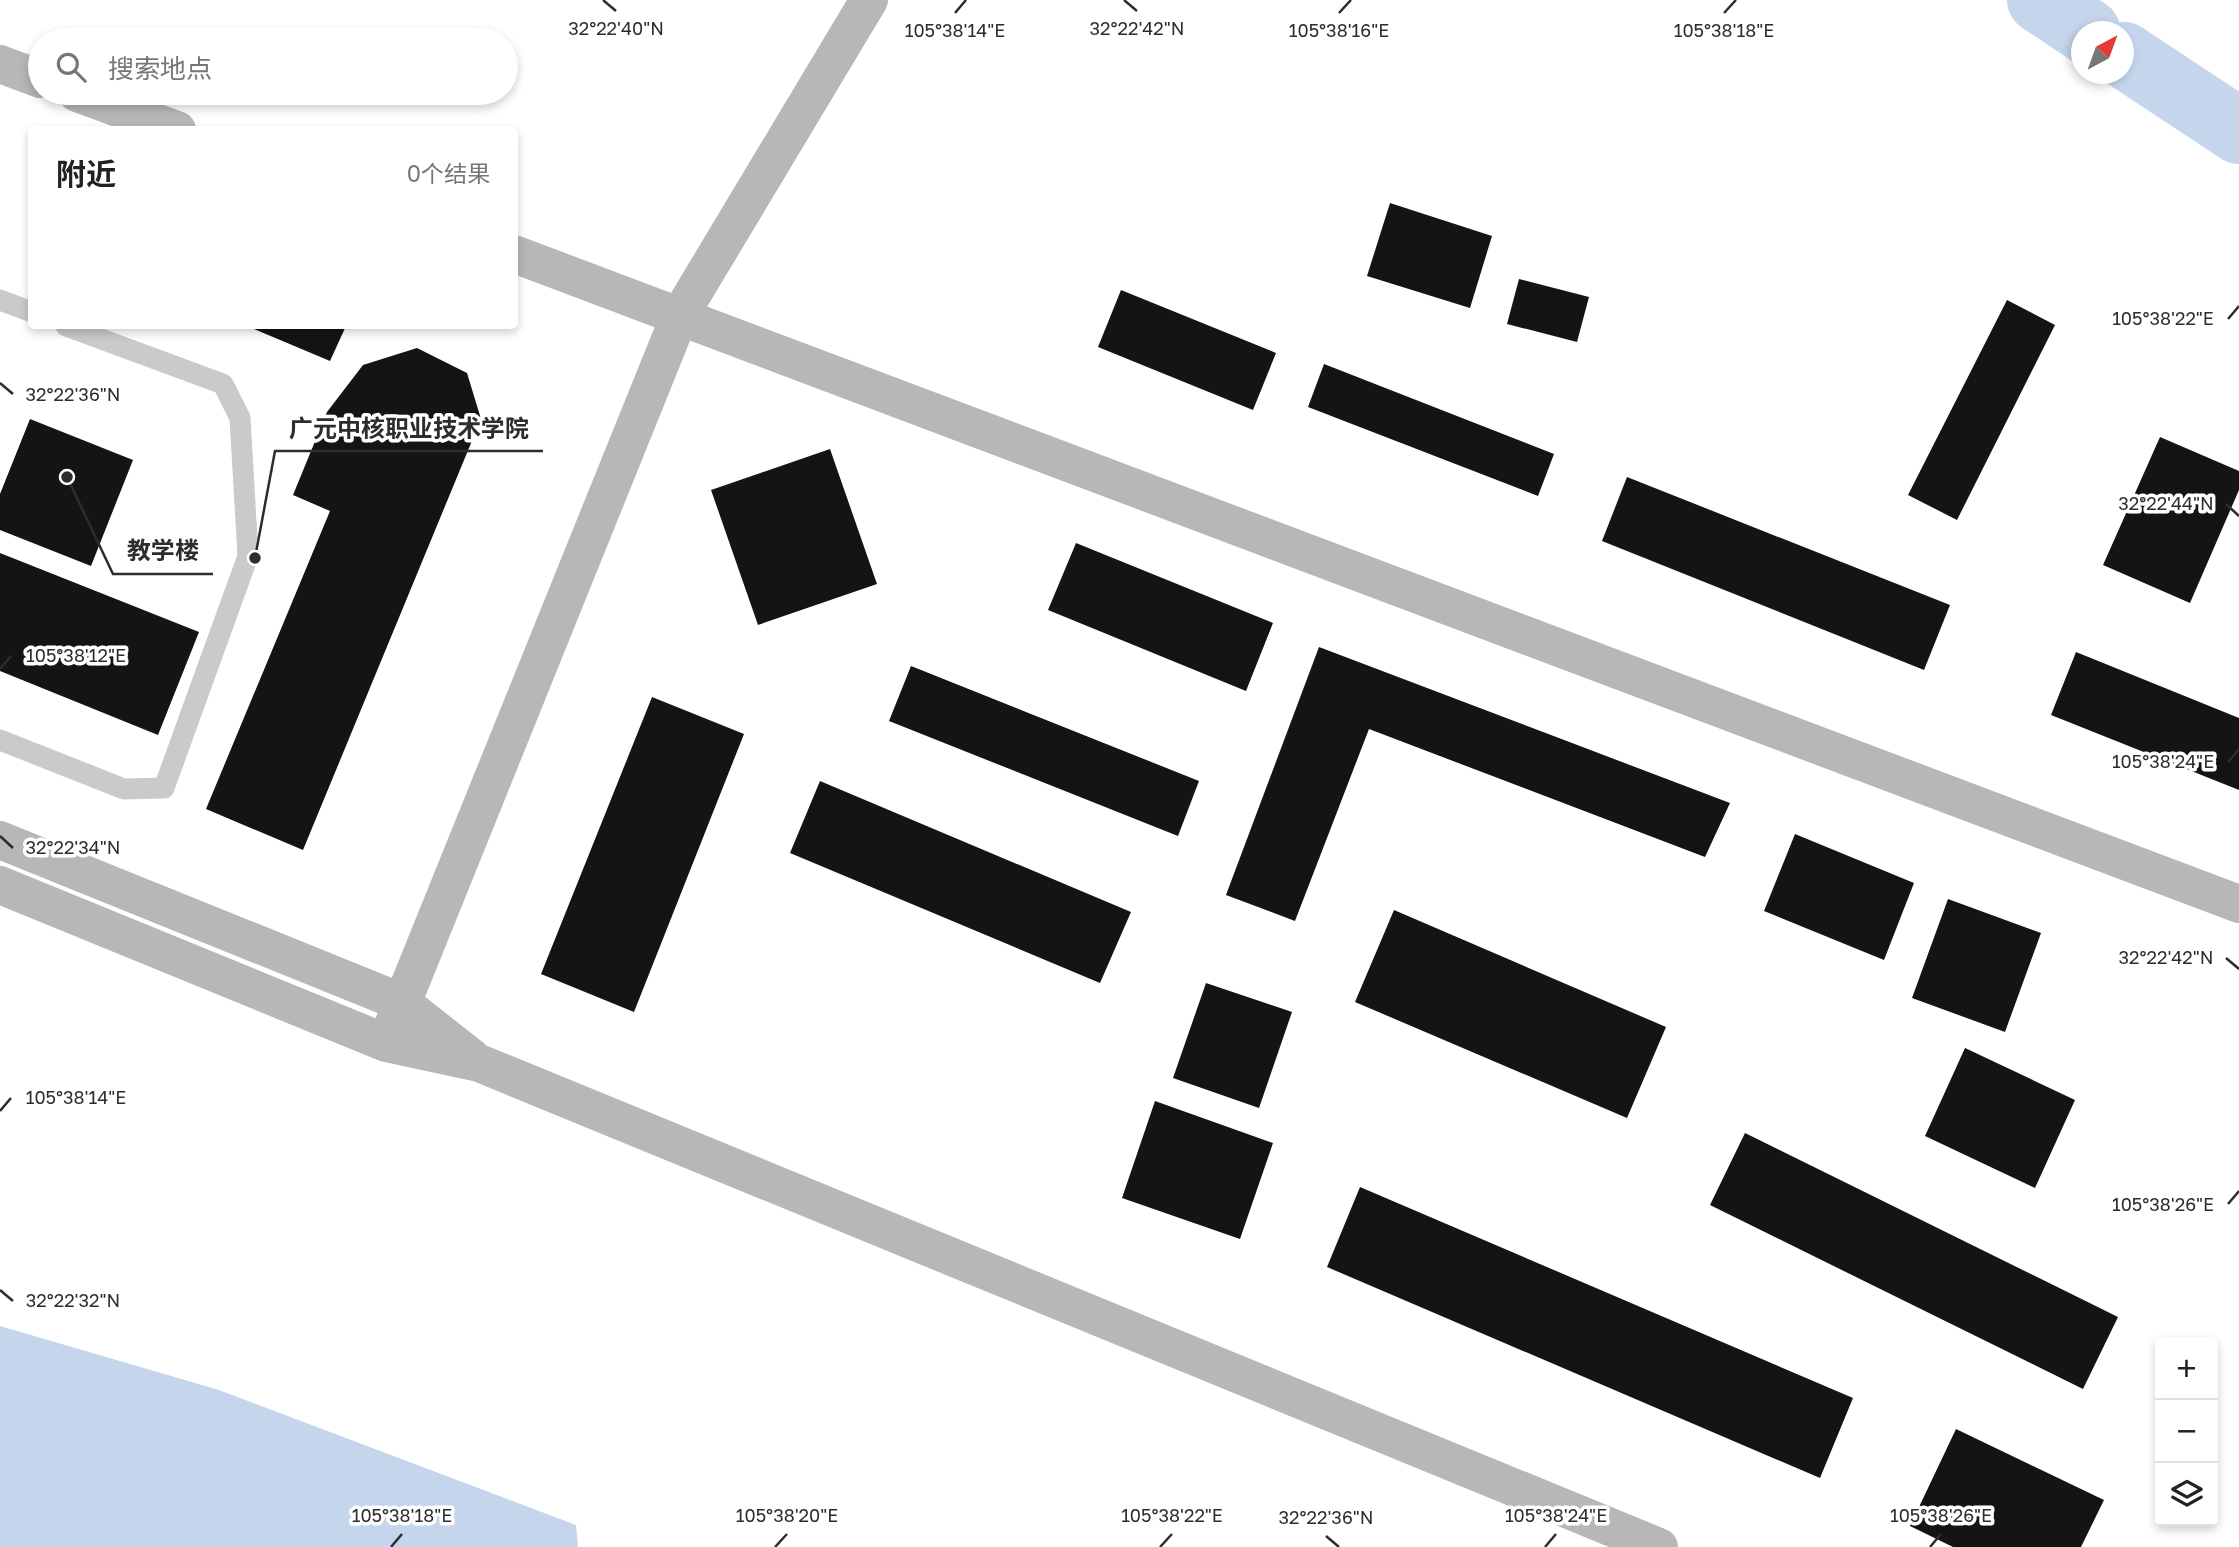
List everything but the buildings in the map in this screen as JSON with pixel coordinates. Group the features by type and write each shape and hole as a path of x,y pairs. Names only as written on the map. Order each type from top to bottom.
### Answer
{"street":[{"path":"386,1043 680,315 869,0"},
{"path":"0,64 28,74"},
{"path":"109,105 166,126"},
{"path":"518,255 2239,904"},
{"path":"0,839 401,1002 479,1063"},
{"path":"0,885 386,1043 479,1063 1660,1547"}],"lane":[{"path":"0,300 28,310"},
{"path":"0,740 124,789 164,788 248,556 240,418 223,384 74,329"}],"water":[{"path":"0,1326 219,1390 576,1525 578,1547 0,1547"}],"waterway":[{"path":"2040,0 2072,21"},
{"path":"2134,62 2239,131"}],"place":[{"name":"教学楼","path":"67,477"},
{"name":"广元中核职业技术学院","path":"255,558"}]}
